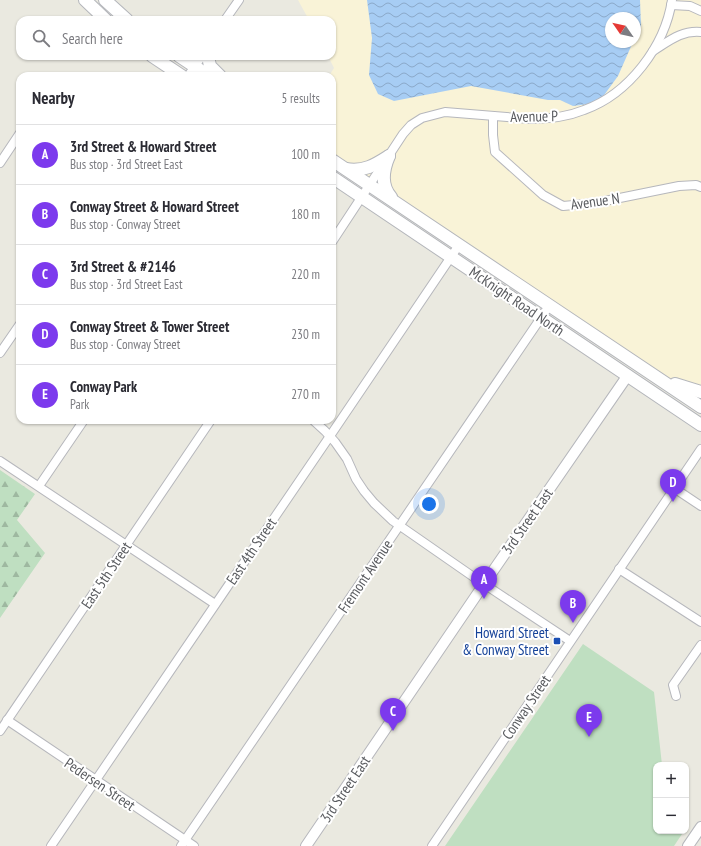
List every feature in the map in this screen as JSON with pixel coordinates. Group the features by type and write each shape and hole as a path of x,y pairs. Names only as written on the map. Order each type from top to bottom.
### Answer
{"main road":[{"path":"85,0 102,16"},
{"path":"105,0 123,16"},
{"path":"158,60 176,72"},
{"path":"182,60 192,71"},
{"path":"209,60 210,66 216,72"},
{"path":"346,169 366,169 372,167 389,156"},
{"path":"389,156 384,169 384,182 386,192 398,204"},
{"name":"McKnight Road North","path":"336,163 701,407"},
{"name":"McKnight Road North","path":"336,180 701,425"},
{"path":"658,378 701,392"}],"street":[{"path":"229,16 239,0"},
{"path":"692,0 701,10"},
{"path":"672,3 690,6 701,10"},
{"name":"Avenue P","path":"363,197 403,134 411,125 422,118 445,112 544,119 558,118 596,105 618,91 636,74 664,30 672,3"},
{"path":"651,52 674,36 684,33 701,32"},
{"path":"192,71 199,60"},
{"name":"Avenue N","path":"493,116 495,152 543,195 563,206 595,203 679,186 696,185 701,187"},
{"path":"0,162 16,139"},
{"path":"336,236 363,197"},
{"name":"East 4th Street","path":"51,846 459,245"},
{"name":"Fremont Avenue","path":"183,843 549,306"},
{"path":"0,353 16,330"},
{"name":"3rd Street East","path":"306,846 628,375"},
{"path":"38,486 81,424"},
{"name":"East 5th Street","path":"0,731 208,424"},
{"path":"317,424 330,436 347,459 356,479 364,491 385,514 399,526 570,641"},
{"name":"Conway Street","path":"432,846 701,449"},
{"path":"0,461 215,604"},
{"path":"674,488 701,506"},
{"path":"620,569 701,622"},
{"path":"676,696 674,685 701,645"},
{"name":"Pedersen Street","path":"7,720 96,780 183,843 194,846"},
{"path":"688,846 701,827"}],"shaded area":[{"path":"298,0 701,0 701,401 336,157 336,72 332,72 334,68 330,60 336,60 336,16 307,16"}],"green space":[{"path":"0,470 35,494 17,520 45,553 0,618"},
{"path":"583,644 654,692 662,762 653,762 653,834 682,834 674,846 445,846"}],"water":[{"path":"367,0 640,0 640,12 605,12 605,48 630,48 618,76 602,98 596,103 573,106 560,100 548,100 471,86 394,101 378,94 369,75 372,38"}],"place":[{"name":"Conway Street & Tower Street","path":"673,502"},
{"name":"3rd Street & Howard Street","path":"484,599"},
{"name":"Conway Street & Howard Street","path":"573,623"},
{"name":"Howard Street & Conway Street","path":"557,641"},
{"name":"3rd Street & #2146","path":"393,731"},
{"name":"Conway Park","path":"589,737"}]}
